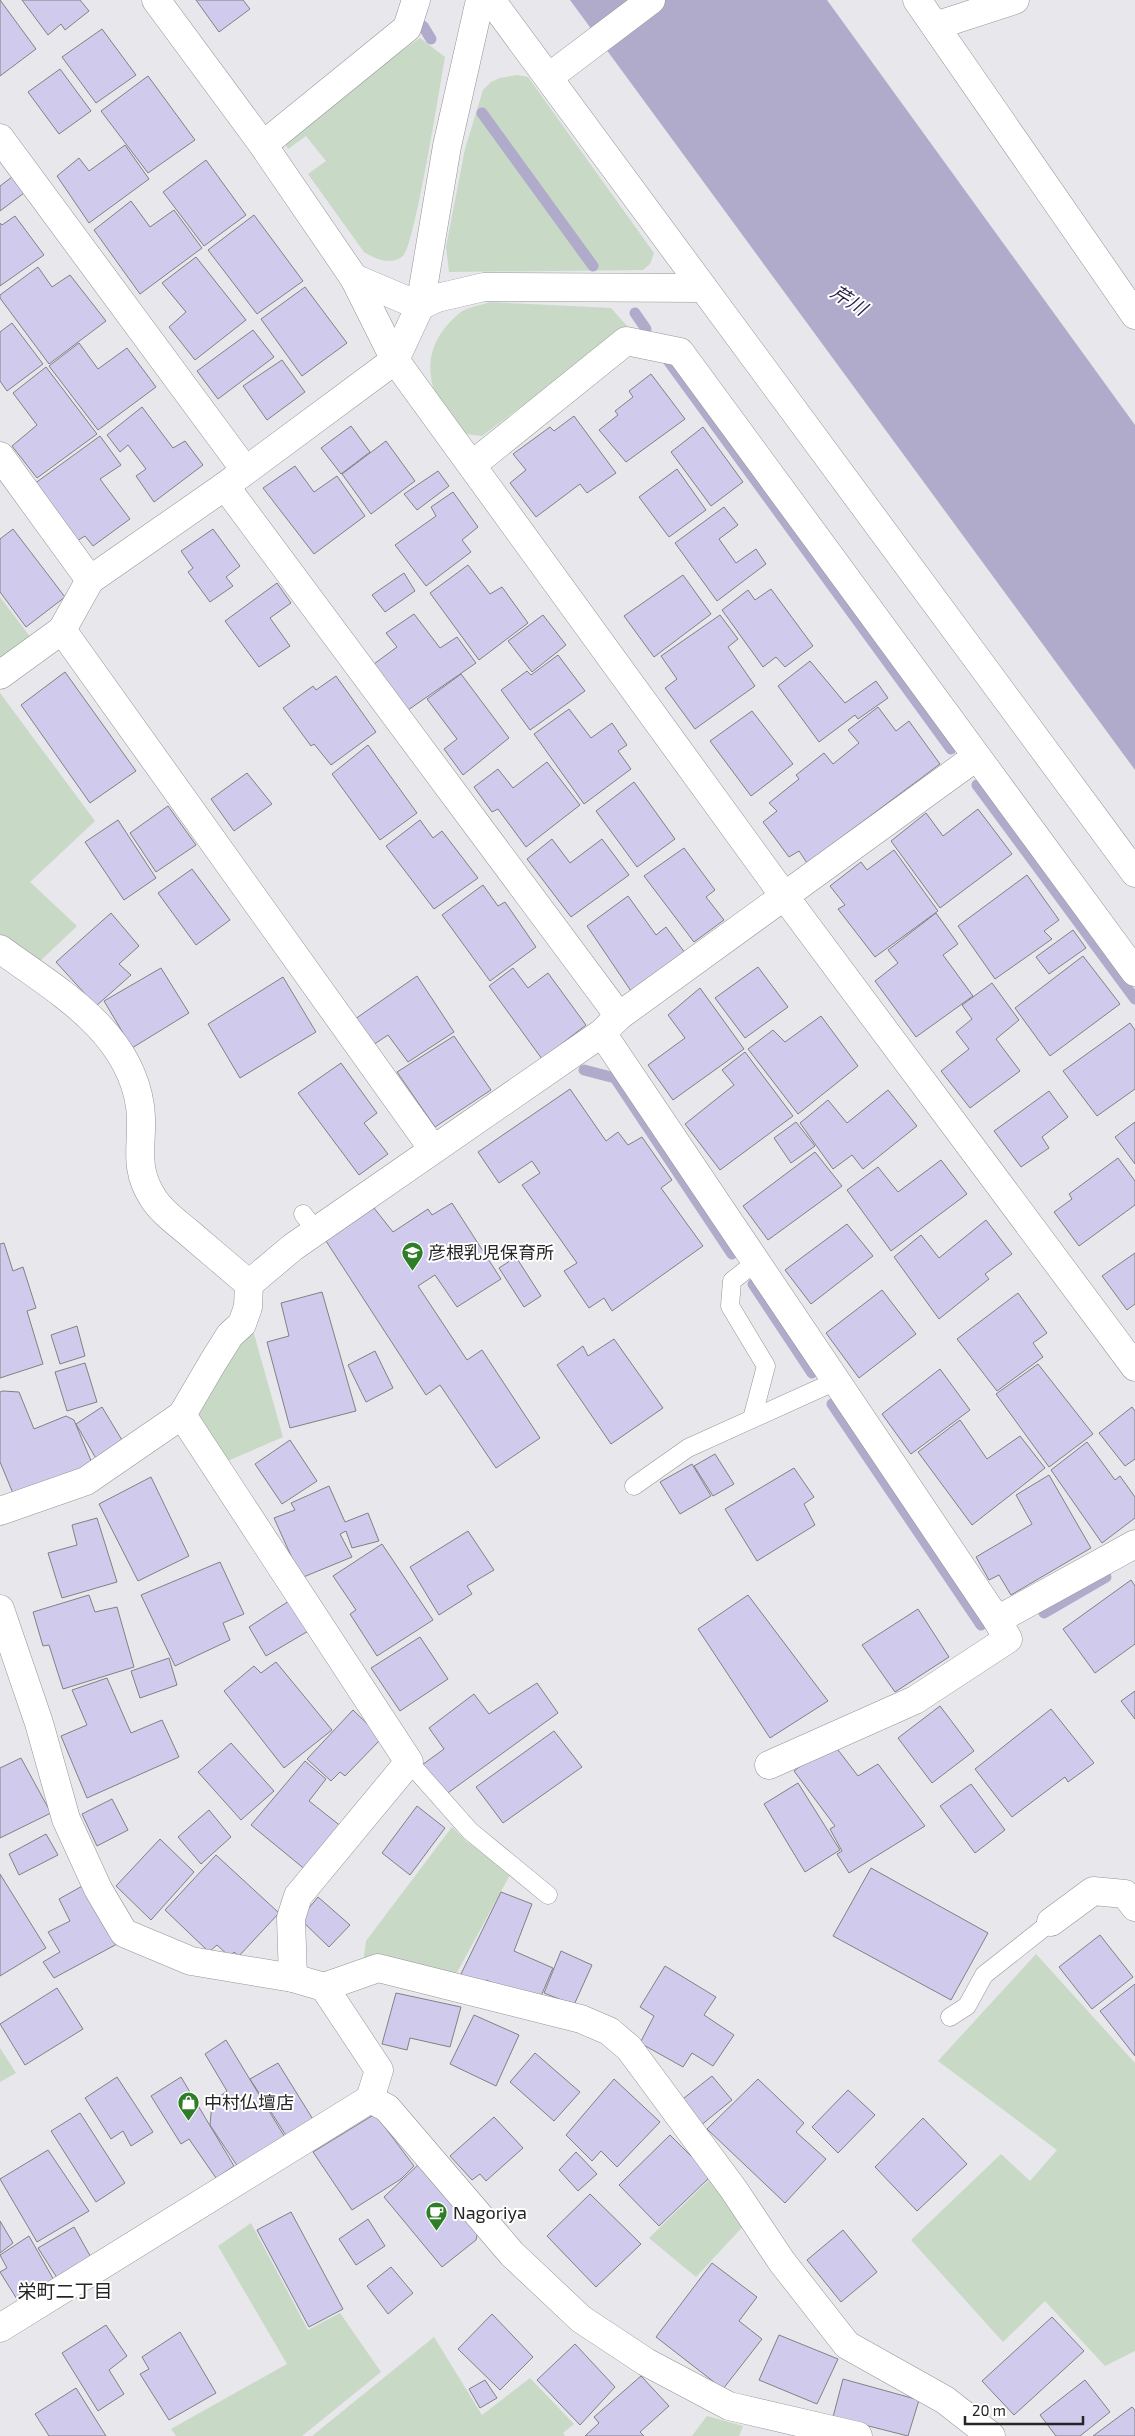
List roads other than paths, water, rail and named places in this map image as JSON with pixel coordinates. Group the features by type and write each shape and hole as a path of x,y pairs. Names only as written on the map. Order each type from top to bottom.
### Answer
{"street":[{"path":"156,0 263,145 354,278 395,360 472,465 557,568 785,896 1135,1367"},
{"path":"263,145 407,28 416,0"},
{"path":"0,675 62,630 90,580 235,478 395,360 420,306 447,146 480,0"},
{"path":"491,0 559,69 703,288 1135,873"},
{"path":"559,69 651,0"},
{"path":"917,0 1135,315"},
{"path":"935,26 1015,0"},
{"path":"0,138 611,1025 757,1262 997,1620 1008,1640 915,1700 769,1765"},
{"path":"354,278 420,306 437,298 484,287 703,288"},
{"path":"472,465 626,341 680,352 961,733 976,758 1135,972"},
{"path":"0,456 90,580"},
{"path":"62,630 433,1149"},
{"path":"0,1511 86,1481 182,1415 230,1335 242,1324 248,1307 249,1284 310,1222 433,1149 611,1025 976,758"},
{"path":"0,949 82,1009 114,1043 129,1071 140,1105 138,1155 144,1178 153,1198 167,1214 249,1284"},
{"path":"182,1415 409,1762 298,1896 291,1918 293,1978"},
{"path":"997,1620 1135,1545"},
{"path":"0,1609 17,1671 39,1723 66,1819 98,1889 124,1933 191,1961 293,1978 324,1987 378,1968 581,2019 609,2031 629,2048 734,2190 782,2262 847,2344 945,2400 991,2436"},
{"path":"1051,1922 1092,1891 1124,1894 1135,1907"},
{"path":"0,2328 370,2099 379,2070 324,1987"},
{"path":"370,2099 388,2108 484,2213 512,2254 581,2319 646,2362 729,2406 858,2436"}],"lane":[{"path":"752,1419 766,1366 730,1306 732,1281 757,1262"},
{"path":"634,1486 688,1448 836,1381"},
{"path":"409,1762 470,1831 500,1851 548,1895"},
{"path":"950,2017 967,2006 984,1976 1051,1922"}],"water":[{"name":"芹川","path":"570,0 827,0 1135,425 1135,770"}],"waterway":[{"path":"423,26 431,39"},
{"path":"482,113 593,266"},
{"path":"635,313 646,329"},
{"path":"667,359 951,749"},
{"path":"977,785 1135,999"},
{"path":"584,1070 615,1078 732,1254"},
{"path":"753,1284 812,1373"},
{"path":"832,1404 981,1625"},
{"path":"1044,1613 1106,1577"}],"place":[{"name":"彦根乳児保育所","path":"412,1272"},
{"name":"中村仏壇店","path":"188,2122"},
{"name":"Nagoriya","path":"437,2232"}],"district":[{"name":"栄町二丁目","path":"65,2291"}]}
